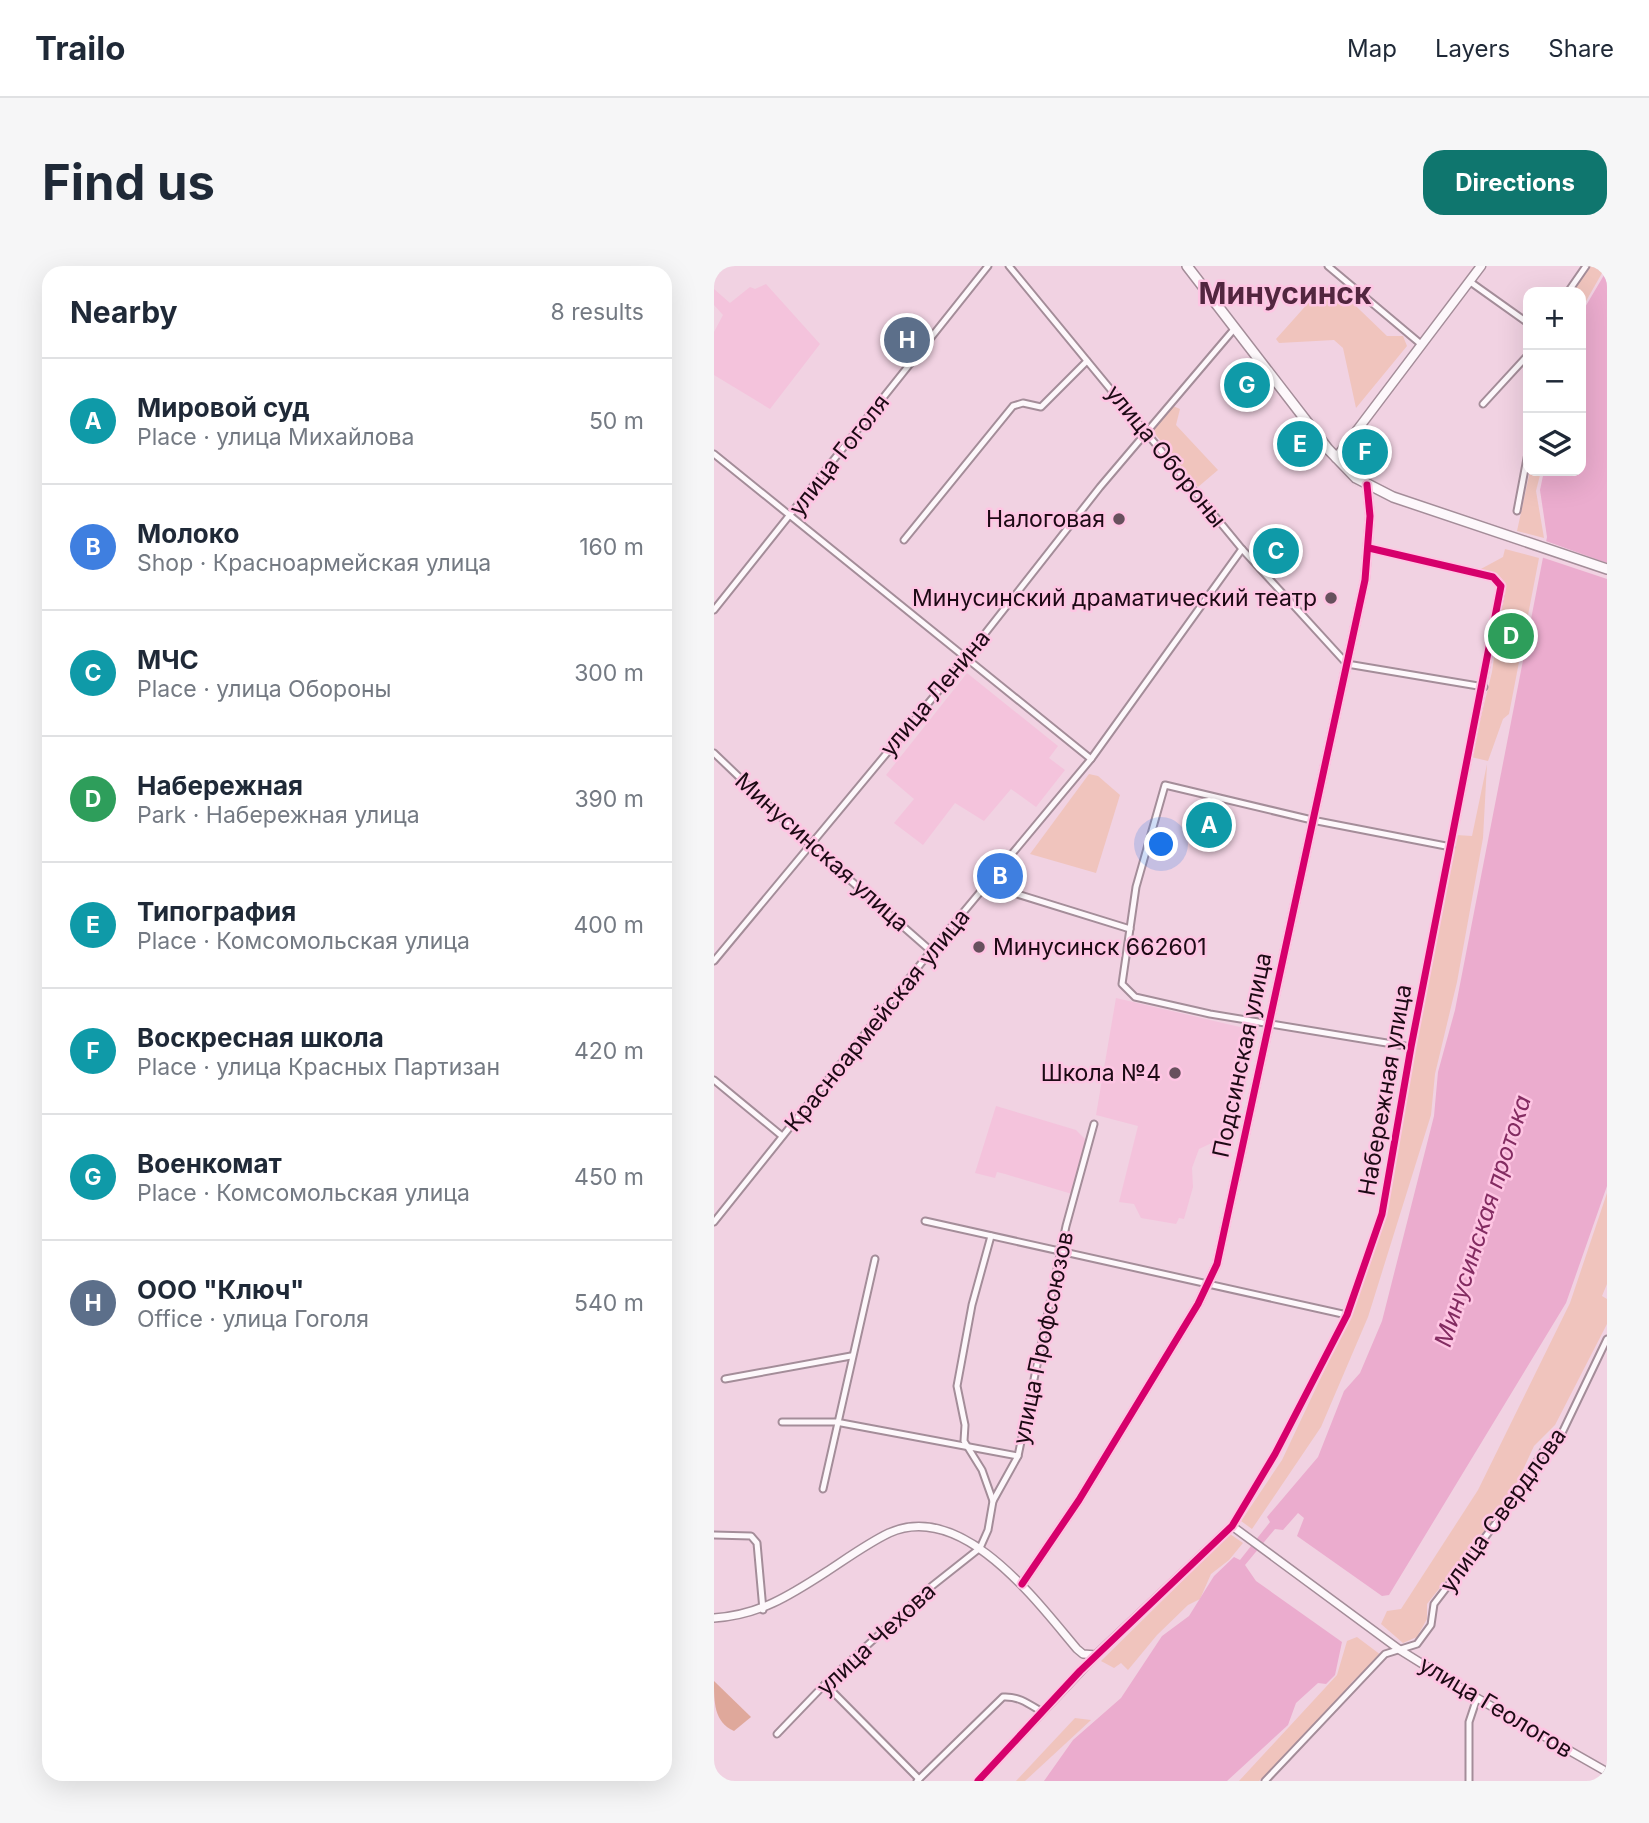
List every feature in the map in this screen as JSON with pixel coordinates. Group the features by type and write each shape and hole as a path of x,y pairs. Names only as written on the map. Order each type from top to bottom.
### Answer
{"main road":[{"path":"1186,266 1336,458 1367,485 1393,498 1607,569"},
{"path":"1336,458 1481,266"}],"street":[{"path":"714,271 719,266"},
{"name":"улица Гоголя","path":"714,610 792,516 988,266"},
{"name":"улица Обороны","path":"1009,266 1242,549 1347,664"},
{"path":"1328,266 1422,345"},
{"path":"1571,287 1586,266"},
{"path":"1469,281 1523,319"},
{"name":"улица Ленина","path":"714,961 965,659 1147,431 1235,328"},
{"path":"1483,404 1523,360"},
{"path":"904,540 1013,406 1023,403 1041,407 1087,361"},
{"path":"714,454 1091,759"},
{"path":"1517,511 1524,476"},
{"name":"Подсинская улица","path":"1022,1584 1079,1500 1199,1304 1217,1264 1347,664 1369,548 1367,485"},
{"name":"Набережная улица","path":"1096,1655 1232,1526 1275,1454 1347,1315 1382,1214 1411,1047 1500,595 1498,580 1369,548"},
{"name":"Красноармейская улица","path":"714,1222 931,951 1091,759 1242,549"},
{"path":"1347,664 1484,687"},
{"name":"Минусинская улица","path":"714,753 809,844 931,951"},
{"path":"1411,1047 1269,1024 1135,997 1122,984 1136,887 1165,785 1312,820 1451,847"},
{"path":"988,885 1130,929"},
{"path":"714,1080 782,1136"},
{"name":"улица Профсоюзов","path":"980,1548 988,1530 993,1501 1018,1456 1060,1252 1094,1124"},
{"path":"925,1221 1209,1282 1347,1315"},
{"path":"991,1236 972,1305 957,1386 968,1449 982,1470 993,1501"},
{"path":"823,1489 875,1259"},
{"name":"улица Свердлова","path":"1265,1781 1385,1654 1418,1644 1431,1625 1434,1604 1515,1498 1545,1448 1561,1435 1607,1339"},
{"path":"725,1379 851,1356"},
{"path":"782,1422 836,1422 968,1449 1018,1456"},
{"name":"улица Геологов","path":"1232,1526 1400,1650 1477,1699 1607,1772"},
{"path":"714,1618 763,1610 891,1532 917,1527 950,1534 980,1548 1022,1584 1077,1649 1083,1654 1096,1655"},
{"path":"714,1535 751,1536 757,1542 763,1610"},
{"name":"улица Чехова","path":"777,1734 825,1684 932,1586 980,1548"},
{"path":"978,1781 1096,1655"},
{"path":"825,1684 918,1780 1003,1698 1013,1696 1042,1712"},
{"path":"1469,1781 1469,1722 1477,1699"}],"shaded area":[{"path":"1588,266 1606,266 1586,301 1586,287 1575,287"},
{"path":"766,284 820,344 770,409 714,375 714,332 723,315 714,305 714,289 730,303 750,287 755,289"},
{"path":"1334,285 1387,336 1403,336 1407,346 1356,408 1343,348 1334,340 1279,343 1276,339 1319,291"},
{"path":"1173,406 1180,409 1176,425 1218,470 1198,487 1152,430"},
{"path":"1529,476 1540,476 1536,491 1544,538 1517,531"},
{"path":"1505,549 1539,558 1509,714 1503,719 1488,761 1471,757 1492,672 1504,585 1498,575 1479,570 1503,557"},
{"path":"967,673 1058,746 1049,758 1065,770 1036,807 1011,789 984,821 955,803 923,845 894,823 914,799 886,775"},
{"path":"1487,764 1483,838 1457,982 1435,1074 1431,1115 1368,1317 1321,1427 1252,1529 1241,1521 1282,1460 1350,1316 1385,1213 1456,835 1472,836"},
{"path":"1089,774 1098,776 1120,795 1096,873 1030,854"},
{"name":"Школа №4","path":"1116,998 1257,1031 1232,1144 1216,1141 1199,1149 1192,1168 1193,1187 1184,1219 1179,1218 1176,1224 1141,1218 1134,1204 1119,1202 1138,1126 1096,1115"},
{"path":"996,1106 1076,1130 1086,1140 1072,1194 997,1172 995,1178 975,1173"},
{"path":"1607,1193 1607,1284 1602,1296 1607,1299 1607,1324 1555,1425 1534,1446 1509,1500 1427,1604 1427,1619 1417,1637 1403,1643 1381,1624 1387,1611 1401,1609 1478,1490 1570,1303"},
{"path":"1230,1534 1243,1543 1229,1560 1211,1574 1200,1599 1188,1605 1157,1635 1128,1670 1121,1663 1114,1668 1101,1661"},
{"path":"1357,1637 1381,1655 1352,1682 1335,1708 1259,1781 1239,1781 1337,1675 1347,1641"},
{"path":"714,1681 751,1717 734,1731 722,1722 716,1711"},
{"path":"1075,1718 1091,1720 1025,1781 1016,1781"}],"water":[{"name":"Минусинская протока","path":"1607,270 1607,1186 1566,1303 1389,1595 1382,1596 1297,1536 1304,1518 1298,1513 1283,1530 1275,1529 1245,1565 1256,1581 1342,1642 1335,1675 1326,1684 1318,1683 1296,1703 1288,1725 1227,1781 1044,1781 1073,1740 1121,1698 1162,1636 1189,1616 1214,1576 1234,1557 1240,1560 1270,1522 1267,1517 1318,1457 1344,1391 1360,1373 1382,1321 1434,1116 1438,1072 1455,1010 1547,537 1540,490 1543,476 1586,476 1586,306"}],"pier":[{"path":"1543,540 1607,563 1607,579 1538,556"}],"cycle path":[{"path":"1022,1584 1079,1500 1198,1304 1217,1264 1365,580 1370,516 1367,485"},
{"path":"978,1781 1080,1671 1232,1526 1275,1454 1347,1315 1382,1214 1411,1047 1501,586 1493,577 1369,548"}],"place":[{"name":"ООО \"Ключ\"","path":"907,340"},
{"name":"Военкомат","path":"1247,385"},
{"name":"Типография","path":"1300,444"},
{"name":"Воскресная школа","path":"1365,452"},
{"name":"Налоговая","path":"1119,519"},
{"name":"МЧС","path":"1276,551"},
{"name":"Минусинский драматический театр","path":"1331,598"},
{"name":"Набережная","path":"1511,636"},
{"name":"Мировой суд","path":"1209,825"},
{"name":"Молоко","path":"1000,876"},
{"name":"Минусинск 662601","path":"979,947"},
{"name":"Школа №4","path":"1175,1073"}],"district":[{"name":"Минусинск","path":"1285,294"}]}
